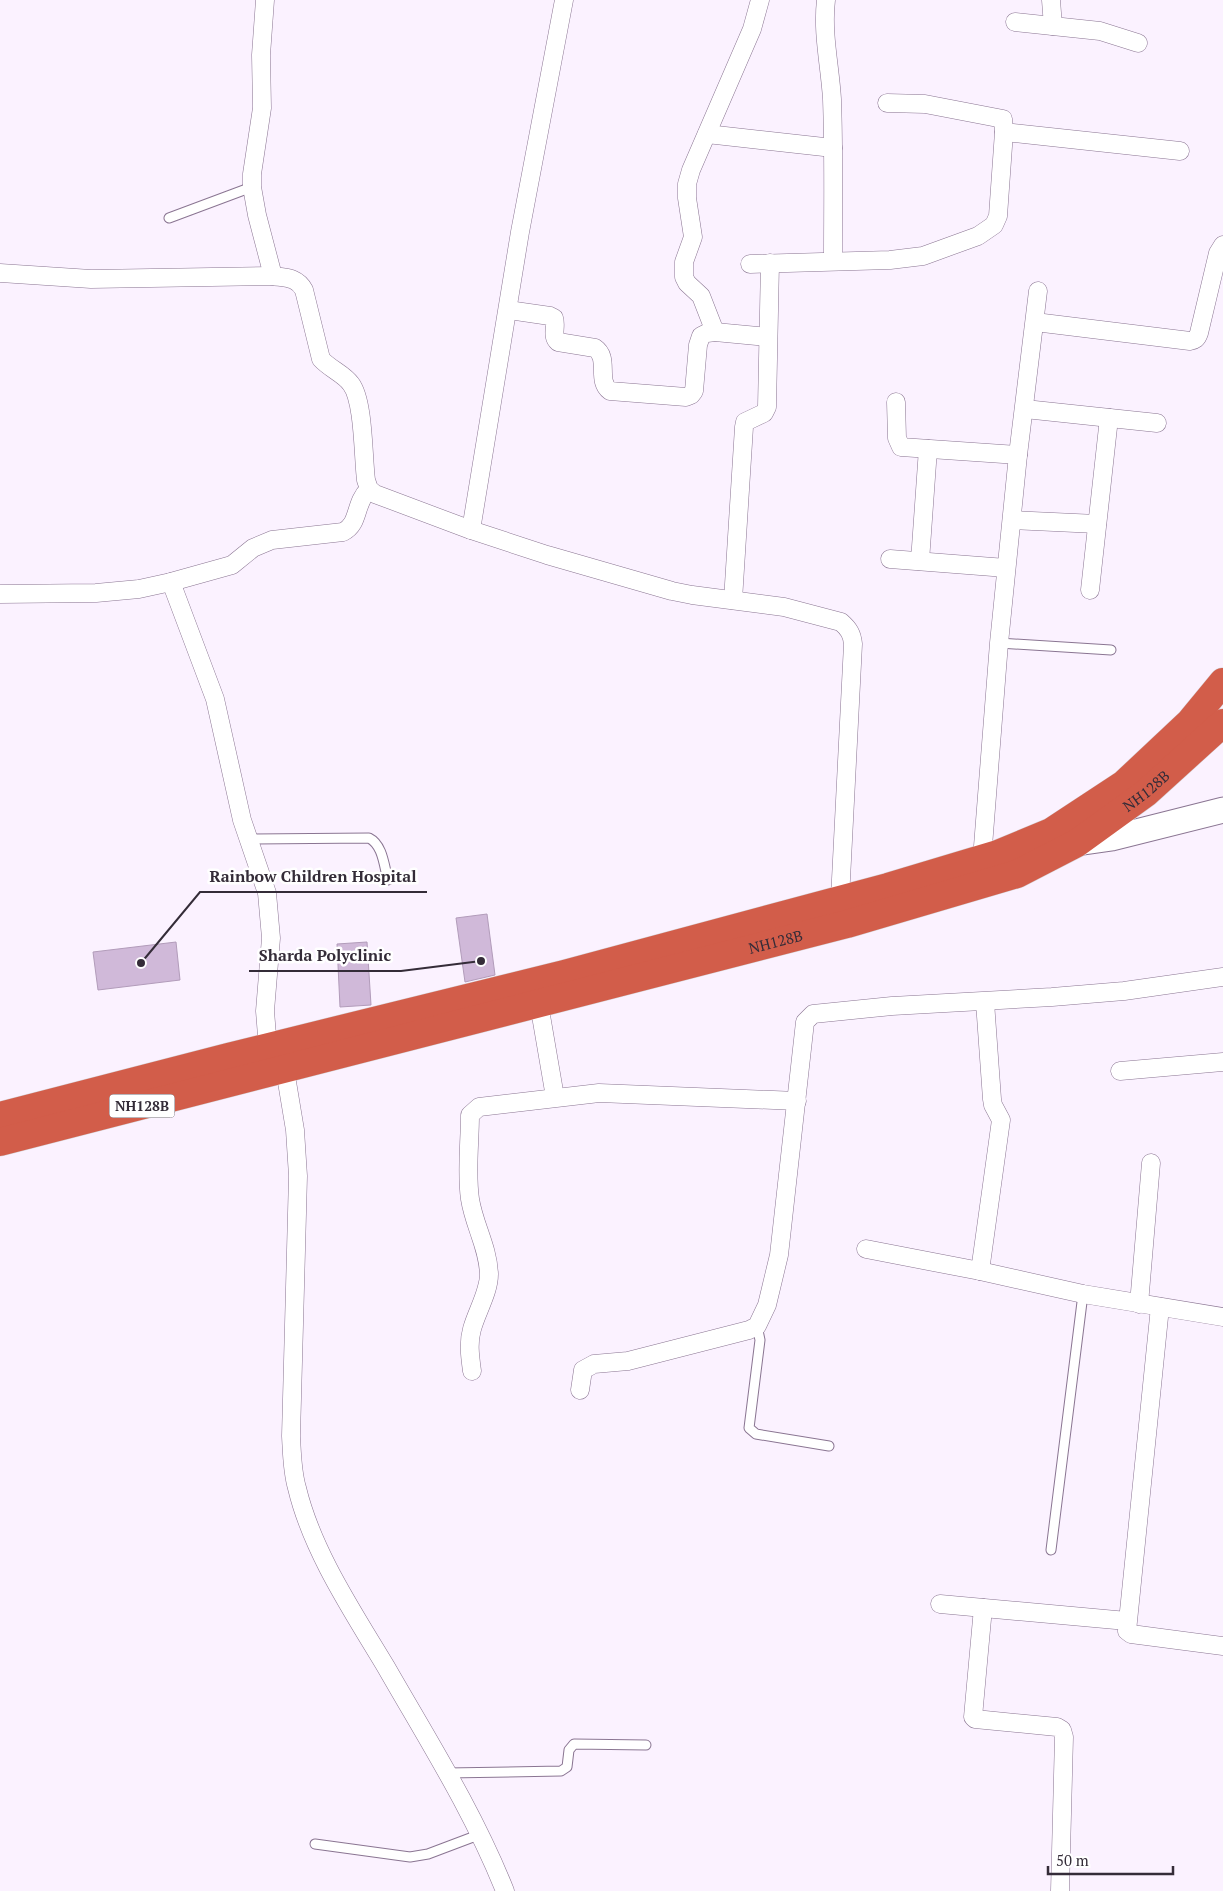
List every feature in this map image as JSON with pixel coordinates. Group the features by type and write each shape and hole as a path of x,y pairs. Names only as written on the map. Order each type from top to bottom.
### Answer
{"highway":[{"path":"0,1116 564,974 998,854 1051,832 1124,784 1190,722 1223,682"},
{"name":"NH128B","path":"0,1142 847,924 1018,874 1077,843 1146,793 1223,723"}],"street":[{"path":"265,0 261,55 262,108 252,174 252,187 257,215 273,276"},
{"path":"471,530 520,232 564,0"},
{"path":"715,332 701,296 687,283 684,277 683,268 693,237 687,198 688,184 691,170 752,29 760,0"},
{"path":"826,0 824,24 832,98 833,260"},
{"path":"1051,0 1053,26"},
{"path":"1015,22 1100,31 1138,43"},
{"path":"750,264 833,260 890,260 922,256 969,239 994,225 998,216 1005,122 1000,118 924,104 887,103"},
{"path":"1004,132 1180,150"},
{"path":"707,134 833,148"},
{"path":"1035,322 1194,340 1199,333 1218,253 1223,245"},
{"path":"733,600 744,427 745,422 764,413 767,407 770,263"},
{"path":"0,273 91,279 273,276 293,279 300,283 304,290 322,359 328,366 350,382 355,390 358,399 366,480 369,488 375,494 384,499 471,530 547,555 672,591 784,607 841,622 848,627 852,635 853,644 840,899"},
{"path":"982,859 1006,568 1038,291"},
{"path":"508,310 550,316 556,322 554,337 558,342 595,348 599,351 602,355 604,384 610,391 686,397 692,395 694,391 698,345 701,336 715,332 768,337"},
{"path":"896,402 898,444 901,447 1018,454"},
{"path":"1024,409 1157,423"},
{"path":"1090,590 1109,418"},
{"path":"920,561 928,449"},
{"path":"0,594 121,591 171,582 232,565 253,548 272,540 344,532 350,529 354,523 360,500 369,488"},
{"path":"1012,520 1097,524"},
{"path":"890,559 1006,568"},
{"path":"171,582 215,699 239,807 264,881 269,905 271,938 265,1011 268,1048"},
{"path":"1051,832 1077,843 1112,838 1223,810"},
{"path":"580,1390 583,1370 587,1366 614,1364 637,1359 749,1330 757,1326 767,1305 779,1255 798,1101 805,1022 813,1014 900,1005 985,1002 1124,991 1223,977"},
{"path":"980,1271 1001,1120 992,1099 985,1002"},
{"path":"539,1004 555,1097"},
{"path":"1120,1071 1223,1062"},
{"path":"285,1070 295,1130 298,1176 292,1436 296,1487 304,1511 328,1565 481,1834 505,1891"},
{"path":"472,1371 470,1350 472,1331 488,1283 489,1274 484,1244 475,1220 470,1197 470,1115 479,1107 599,1093 798,1101"},
{"path":"1140,1304 1152,1163"},
{"path":"866,1249 980,1271 1083,1294 1223,1316"},
{"path":"1160,1307 1127,1631 1131,1634 1223,1646"},
{"path":"940,1604 1128,1621"},
{"path":"983,1608 973,1717 976,1720 1058,1727 1062,1730 1064,1737 1060,1891"}],"lane":[{"path":"169,218 252,187"},
{"path":"999,644 1112,650"},
{"path":"249,839 369,838 375,841 380,848 388,880"},
{"path":"1051,1550 1083,1294"},
{"path":"757,1326 760,1340 749,1428 756,1434 829,1446"},
{"path":"447,1773 561,1771 567,1767 569,1750 574,1744 646,1745"},
{"path":"315,1844 410,1858 428,1854 481,1834"}],"building":[{"path":"487,914 495,975 465,982 456,918"},
{"path":"176,942 180,980 98,990 93,952"},
{"path":"367,942 371,1005 340,1007 337,944"}],"place":[{"name":"Sharda Polyclinic","path":"481,961"},
{"name":"Rainbow Children Hospital","path":"141,963"}]}
